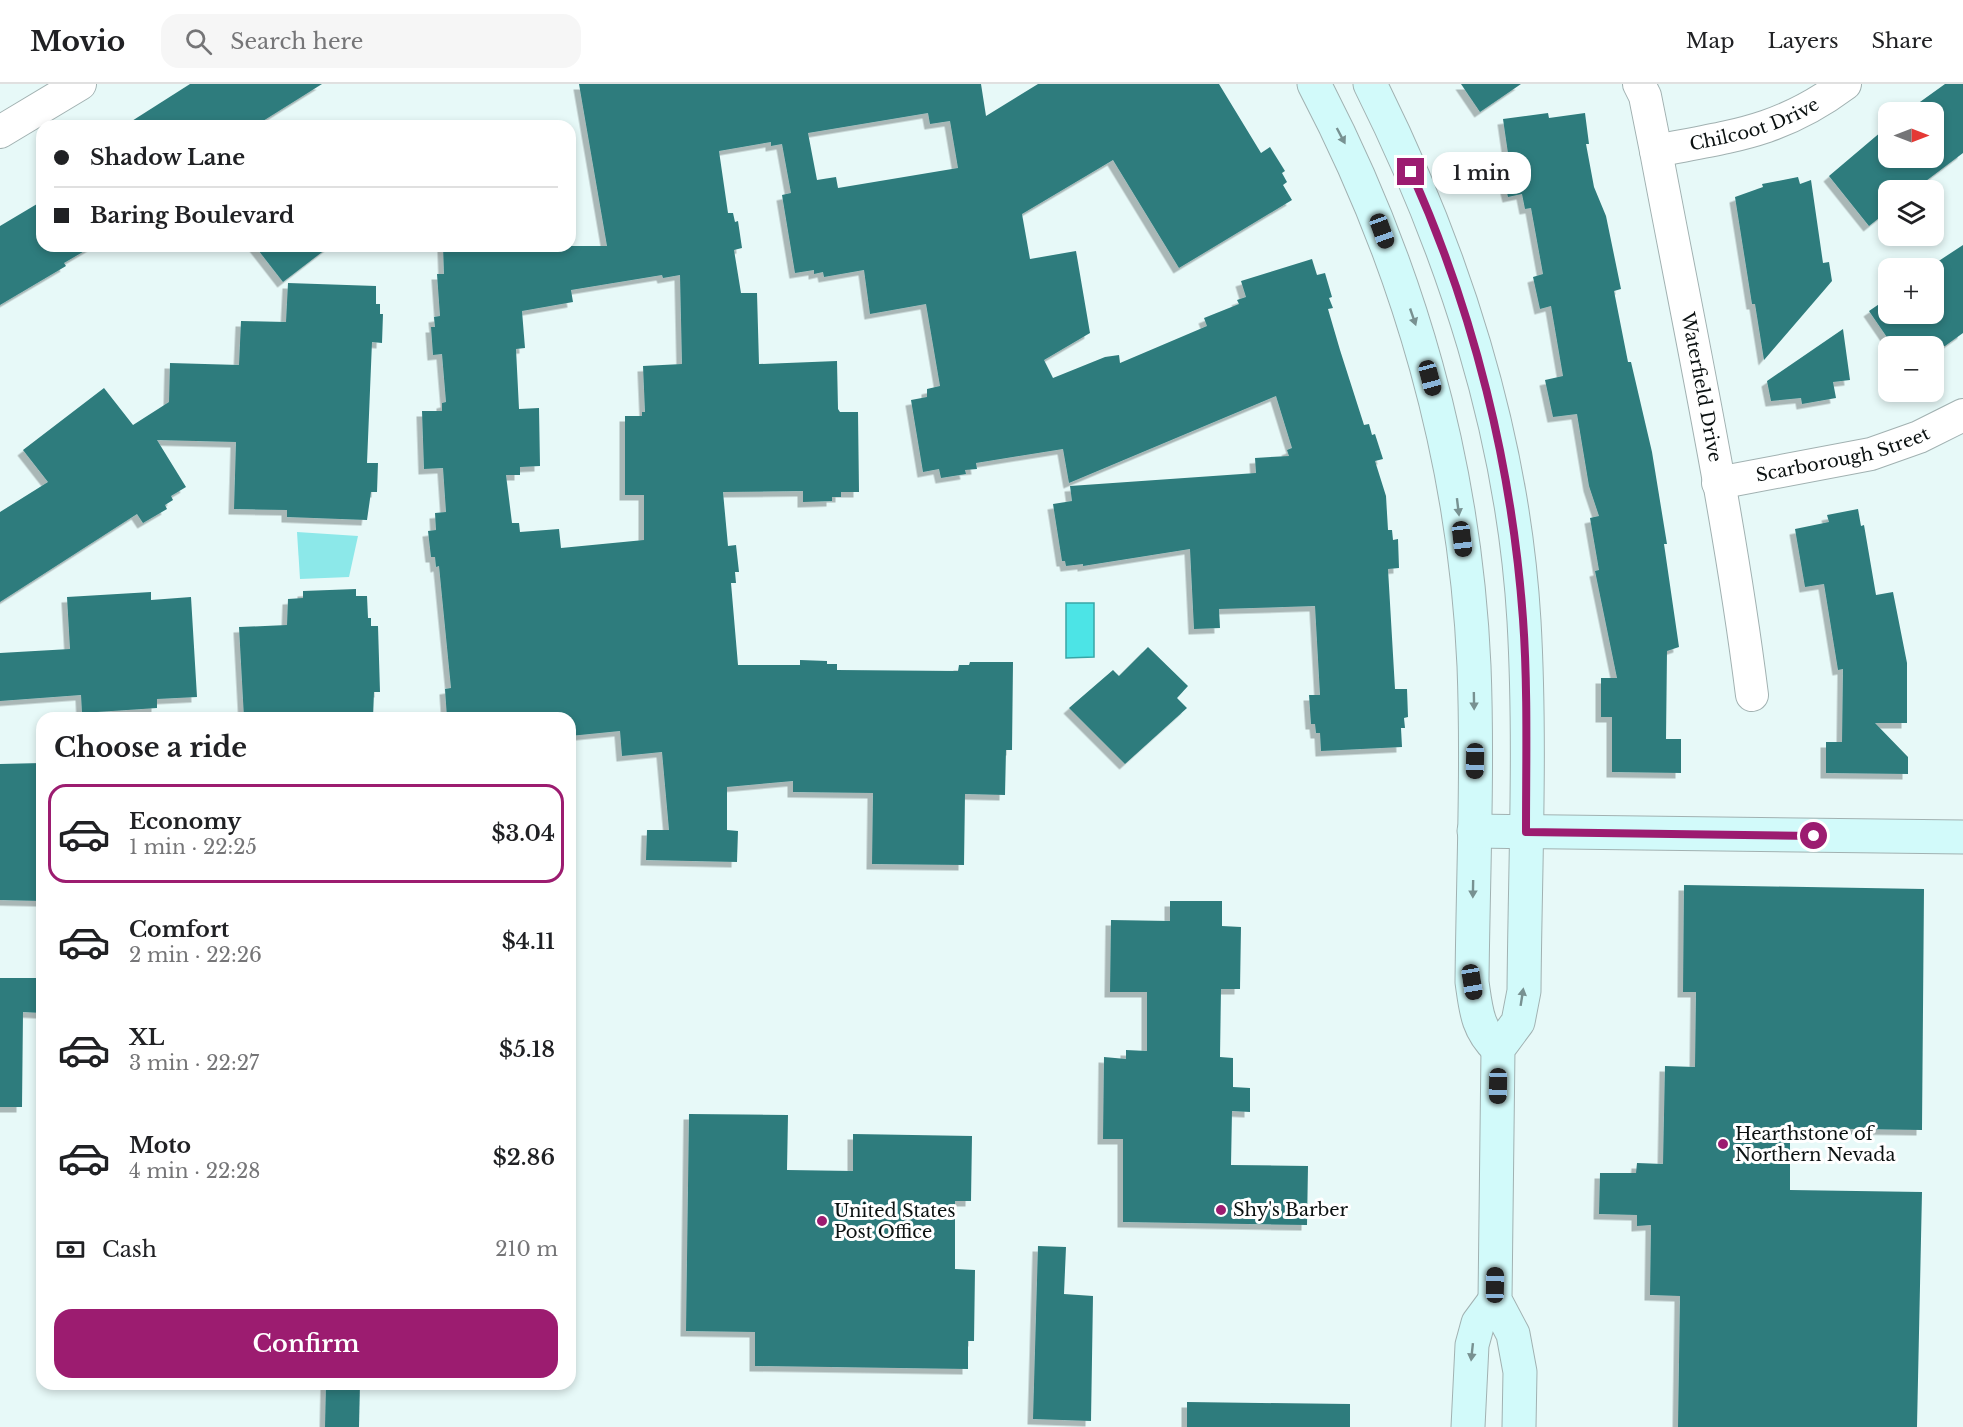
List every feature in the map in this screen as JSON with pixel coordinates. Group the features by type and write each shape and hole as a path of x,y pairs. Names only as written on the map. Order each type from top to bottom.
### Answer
{"main road":[{"path":"1314,84 1347,146 1382,231 1416,324 1438,407 1456,495 1474,666 1472,982 1477,1017 1485,1037 1498,1049"},
{"path":"1370,84 1395,134 1439,238 1470,333 1500,455 1518,561 1524,620 1526,832 1524,991 1518,1022 1498,1049 1495,1300 1513,1334 1520,1372 1519,1427"},
{"path":"1474,831 1963,837"},
{"path":"1468,1427 1472,1345 1478,1323 1495,1300"}],"street":[{"path":"0,132 80,84"},
{"name":"Waterfield Drive","path":"1639,84 1656,151 1718,483 1742,615 1752,695"},
{"name":"Chilcoot Drive","path":"1656,151 1762,130 1797,116 1845,84"},
{"name":"Scarborough Street","path":"1718,483 1870,453 1919,437 1963,415"}],"shaded area":[{"path":"297,532 358,536 349,577 300,579"},
{"path":"1066,603 1094,603 1094,657 1066,658"}],"building":[{"path":"190,84 322,84 265,120 133,120"},
{"path":"579,84 981,84 986,116 1038,84 1219,84 1261,153 1270,147 1285,171 1282,173 1287,182 1283,185 1292,200 1179,268 1113,160 1022,214 1030,259 1076,251 1090,333 1044,360 1053,378 1105,357 1119,355 1120,363 1207,326 1204,318 1239,304 1237,300 1246,297 1241,281 1312,259 1317,275 1325,273 1333,308 1328,309 1340,350 1364,425 1369,424 1372,435 1375,434 1383,459 1375,461 1386,496 1388,530 1392,530 1393,540 1398,539 1399,568 1388,569 1395,689 1407,689 1408,717 1404,718 1405,728 1401,728 1402,747 1321,751 1320,733 1316,733 1315,724 1311,724 1309,695 1320,695 1315,606 1219,609 1220,628 1194,629 1190,549 1083,566 1083,564 1066,566 1065,561 1062,561 1053,504 1072,501 1070,486 1256,473 1255,458 1289,456 1287,450 1292,448 1276,396 1069,483 1063,449 976,463 977,469 965,470 966,474 941,478 939,469 923,472 911,400 927,397 927,389 940,386 926,304 870,314 864,270 824,277 823,272 814,274 814,270 795,273 782,195 791,193 782,144 771,146 771,142 719,151 728,213 733,213 735,222 738,221 742,248 734,250 741,293 757,293 759,364 837,361 838,409 840,412 858,412 859,492 841,492 841,497 832,497 832,501 803,502 803,491 723,492 728,546 736,545 739,572 735,572 736,583 731,583 738,665 800,665 800,660 827,661 827,664 837,664 837,670 958,671 959,665 969,665 970,662 1013,662 1012,750 1006,750 1005,795 965,794 964,865 872,864 873,793 793,792 793,781 727,787 727,830 738,831 737,862 646,860 647,830 669,830 662,752 622,756 620,731 576,735 576,712 447,712 445,689 451,688 439,566 436,567 435,557 431,557 428,531 436,530 435,513 446,512 443,468 424,469 422,411 442,411 442,403 446,402 442,354 433,355 431,327 435,327 434,317 440,316 437,274 444,274 443,252 576,252 576,246 607,246","holes":["928,113 930,124 950,121 958,168 838,188 836,177 817,180 808,133","662,275 663,278 680,275 682,364 643,366 645,412 642,412 642,416 625,416 625,495 644,495 644,540 561,548 559,529 520,532 519,523 512,523 506,475 520,475 520,467 540,466 539,408 519,409 516,349 525,348 522,311 573,302 571,290"]},
{"path":"1461,84 1521,84 1480,112"},
{"path":"1945,84 1963,84 1963,153 1944,167 1944,102 1920,102"},
{"path":"1548,113 1549,118 1585,113 1589,144 1586,144 1594,187 1606,216 1621,289 1614,291 1628,362 1631,362 1652,452 1667,544 1664,544 1679,647 1667,651 1666,739 1681,739 1681,773 1612,772 1612,717 1601,717 1601,678 1617,678 1595,571 1599,570 1590,518 1599,516 1589,486 1577,414 1553,417 1545,380 1563,376 1551,306 1540,309 1533,277 1543,274 1531,208 1525,209 1522,194 1508,197 1503,176 1511,174 1503,119"},
{"path":"1878,134 1878,168 1943,168 1927,180 1878,180 1878,219 1869,226 1829,176"},
{"path":"1798,177 1800,184 1811,180 1823,263 1829,262 1832,281 1764,360 1755,304 1752,304 1735,197 1763,187 1762,184"},
{"path":"36,205 36,252 83,252 64,263 66,266 0,305 0,226"},
{"path":"1963,245 1963,333 1945,346 1944,336 1886,336 1869,311 1878,305 1878,324 1944,324 1943,258"},
{"path":"260,252 322,252 283,282"},
{"path":"288,283 376,286 376,304 380,304 380,314 383,314 382,343 372,342 367,463 378,463 377,492 371,492 367,520 287,517 287,510 234,509 236,442 157,440 186,487 171,496 173,500 165,505 167,509 143,523 137,514 0,602 0,512 48,482 23,450 104,388 133,425 169,402 170,363 239,365 241,321 286,322"},
{"path":"1843,329 1850,380 1833,382 1836,398 1802,404 1801,398 1771,401 1767,381"},
{"path":"1858,509 1861,526 1864,525 1876,595 1893,592 1907,663 1907,723 1875,723 1908,757 1908,774 1826,773 1826,742 1842,742 1843,669 1838,670 1824,584 1805,587 1795,529 1829,522 1827,515"},
{"path":"356,589 356,596 367,596 368,618 371,618 371,626 378,626 380,692 374,692 373,712 244,712 239,627 287,625 288,599 303,598 303,591"},
{"path":"151,592 151,600 191,597 197,697 157,699 157,708 97,712 82,712 81,695 0,701 0,653 70,649 67,597"},
{"path":"1148,647 1188,686 1177,698 1187,708 1125,764 1069,708 1113,670 1119,676"},
{"path":"36,763 36,901 0,900 0,764"},
{"name":"Hearthstone of Northern Nevada","path":"1684,885 1924,889 1922,1130 1790,1128 1790,1190 1922,1192 1917,1427 1678,1427 1680,1296 1650,1295 1651,1225 1637,1226 1637,1215 1599,1214 1600,1173 1636,1173 1637,1163 1663,1164 1665,1066 1695,1067 1696,992 1683,992"},
{"path":"1170,901 1222,901 1222,926 1241,927 1240,989 1221,989 1220,1057 1233,1058 1233,1087 1250,1088 1250,1112 1232,1111 1231,1165 1308,1166 1307,1225 1123,1222 1123,1139 1103,1139 1104,1057 1126,1059 1126,1050 1147,1051 1147,992 1110,992 1111,920 1170,921"},
{"path":"0,978 36,978 36,1013 23,1012 22,1107 0,1107"},
{"name":"United States Post Office","path":"689,1114 788,1115 787,1170 853,1171 853,1134 972,1136 971,1201 955,1201 955,1269 975,1270 974,1341 968,1341 968,1369 755,1366 755,1332 686,1331"},
{"path":"1038,1246 1066,1247 1064,1294 1093,1296 1091,1421 1033,1419"},
{"path":"326,1390 360,1390 359,1427 325,1427"},
{"path":"1187,1402 1350,1404 1350,1427 1187,1427"}],"place":[{"name":"Hearthstone of Northern Nevada","path":"1723,1144"},
{"name":"Shy's Barber","path":"1221,1210"},
{"name":"United States Post Office","path":"822,1221"}],"route":[{"path":"1411,172 1439,238 1470,333 1487,394 1510,508 1524,620 1526,832 1814,836"}]}
